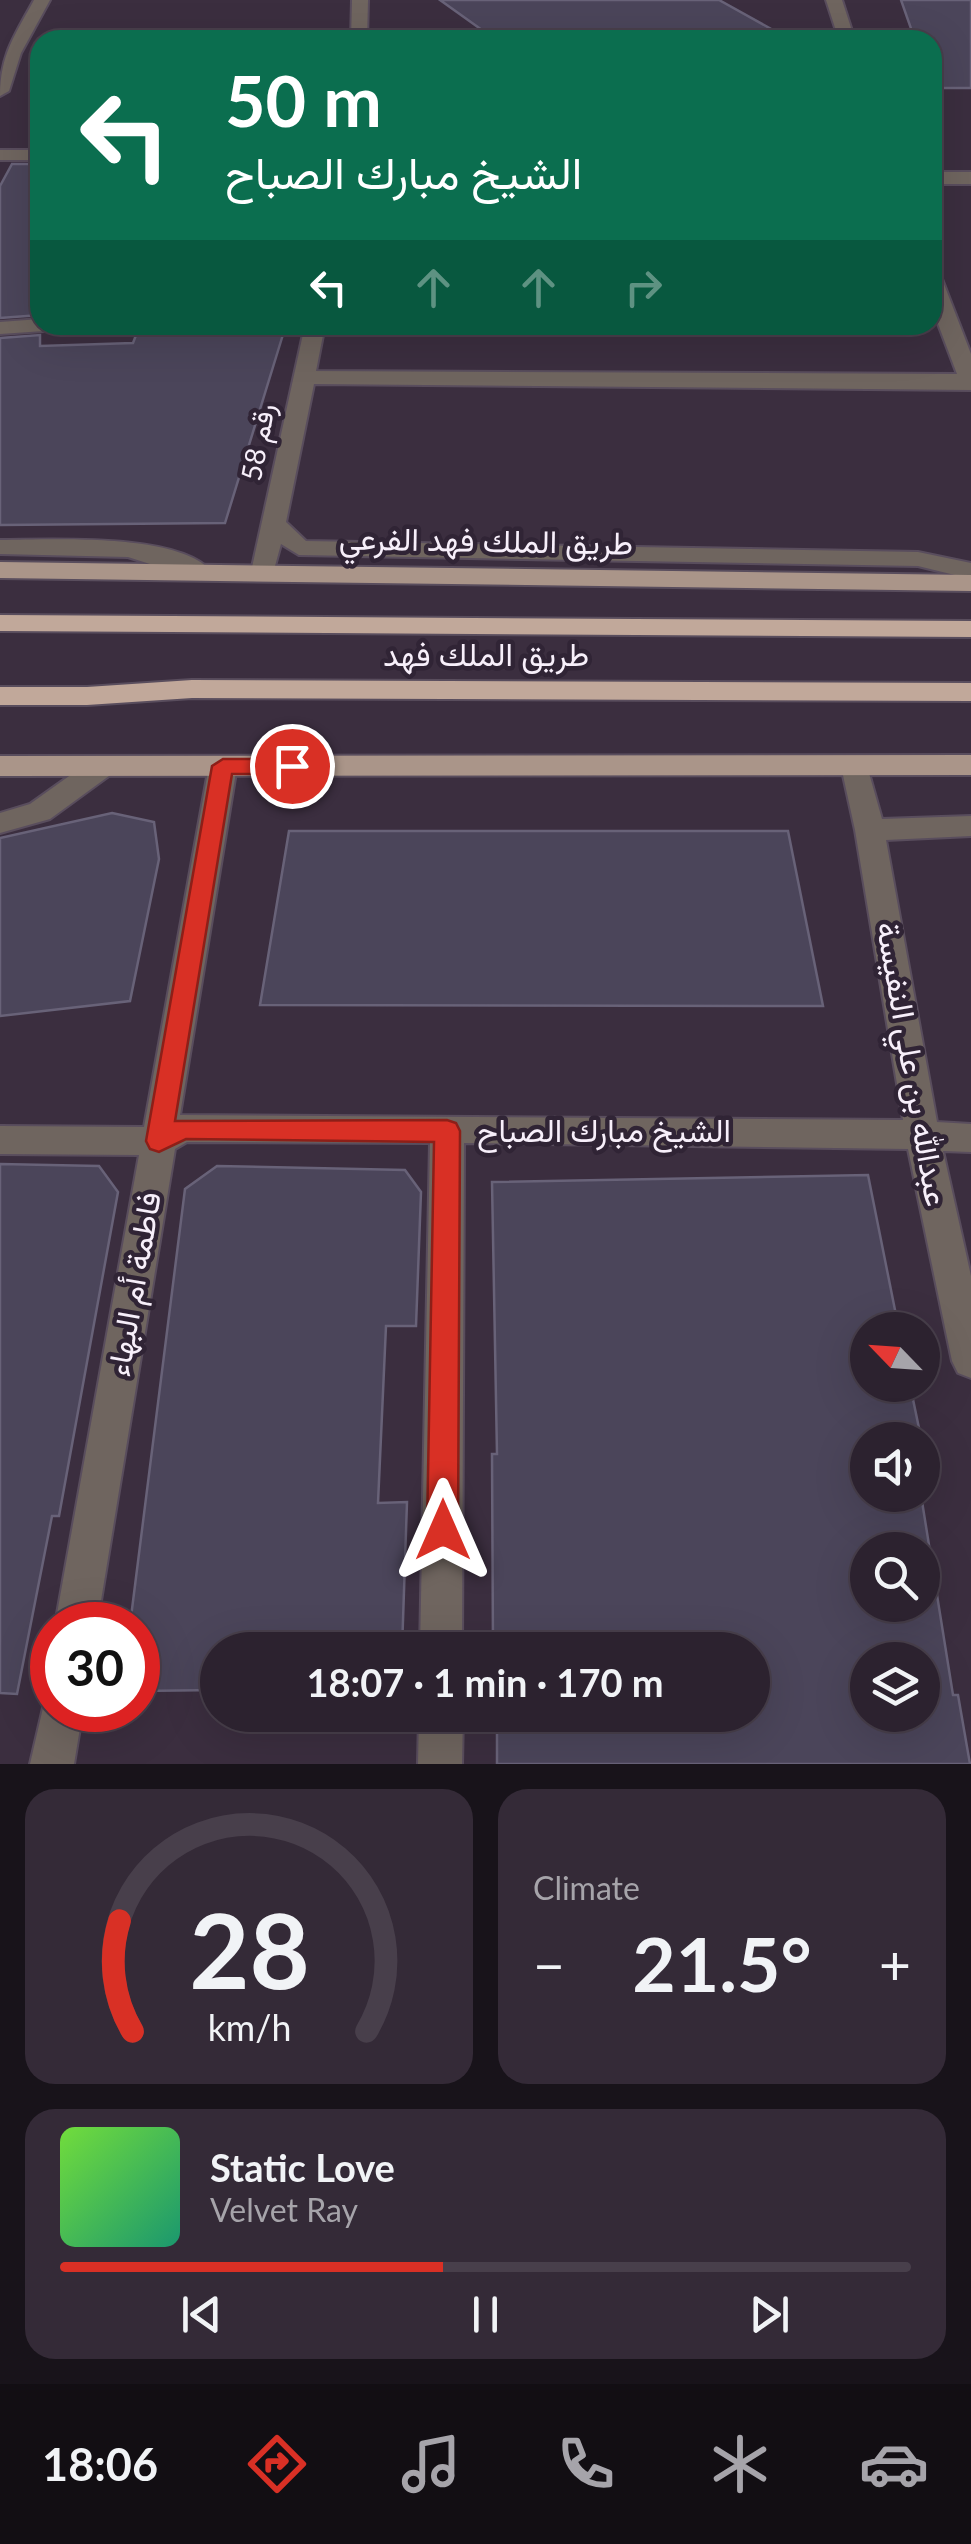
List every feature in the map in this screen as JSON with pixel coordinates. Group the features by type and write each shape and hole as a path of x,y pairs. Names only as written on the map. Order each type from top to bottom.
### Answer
{"highway":[{"name":"طريق الملك فهد","path":"0,622 971,630"},
{"name":"طريق الملك فهد","path":"0,696 86,696 192,689 971,692"},
{"path":"0,708 86,696"}],"main road":[{"name":"طريق الملك فهد الفرعي","path":"0,570 971,583"},
{"path":"0,766 971,765"}],"street":[{"path":"0,91 5,62 42,0"},
{"path":"358,30 360,0"},
{"path":"834,0 844,30"},
{"path":"5,62 30,56"},
{"path":"0,155 30,155"},
{"path":"942,178 971,178"},
{"path":"302,377 971,382 942,305"},
{"path":"0,328 30,326"},
{"name":"رقم 58","path":"263,572 312,335"},
{"path":"273,522 299,548 918,559 971,572"},
{"path":"0,547 130,549 178,559 200,572"},
{"path":"0,822 40,812 104,766"},
{"name":"فاطمة أم البهاء","path":"80,1602 223,766"},
{"name":"عبدالله بن علي النفيسة","path":"856,766 923,1138 971,1361"},
{"path":"870,830 971,826"},
{"name":"الشيخ مبارك الصباح","path":"0,1140 159,1141 183,1128 851,1131 971,1138"},
{"path":"442,1632 447,1131"},
{"path":"52,1764 57,1732"},
{"path":"440,1764 441,1732"}],"building":[{"path":"440,0 719,0 773,30 482,30"},
{"path":"901,0 971,0 971,88 942,88 942,30 912,30"},
{"path":"12,164 30,164 30,316 0,318 0,186"},
{"path":"40,335 40,346 133,343 136,335 283,335 225,523 0,525 0,338"},
{"path":"112,813 154,822 159,859 130,1001 0,1016 0,838"},
{"path":"289,831 788,831 823,1006 260,1005"},
{"path":"0,1164 99,1166 118,1192 59,1516 52,1516 35,1602 30,1602 30,1628 17,1694 0,1693"},
{"path":"217,1166 405,1170 421,1192 416,1326 386,1326 378,1503 407,1502 403,1632 200,1632 200,1690 160,1691 160,1602 133,1602 185,1189"},
{"path":"868,1175 895,1312 850,1312 850,1402 914,1402 918,1422 850,1422 850,1512 924,1512 927,1532 850,1532 850,1622 940,1622 940,1614 953,1695 958,1695 970,1764 497,1764 497,1732 770,1732 770,1632 493,1632 492,1454 497,1454 492,1182"}],"route":[{"path":"292,766 223,766 159,1141 183,1128 447,1131 443,1530"}]}
